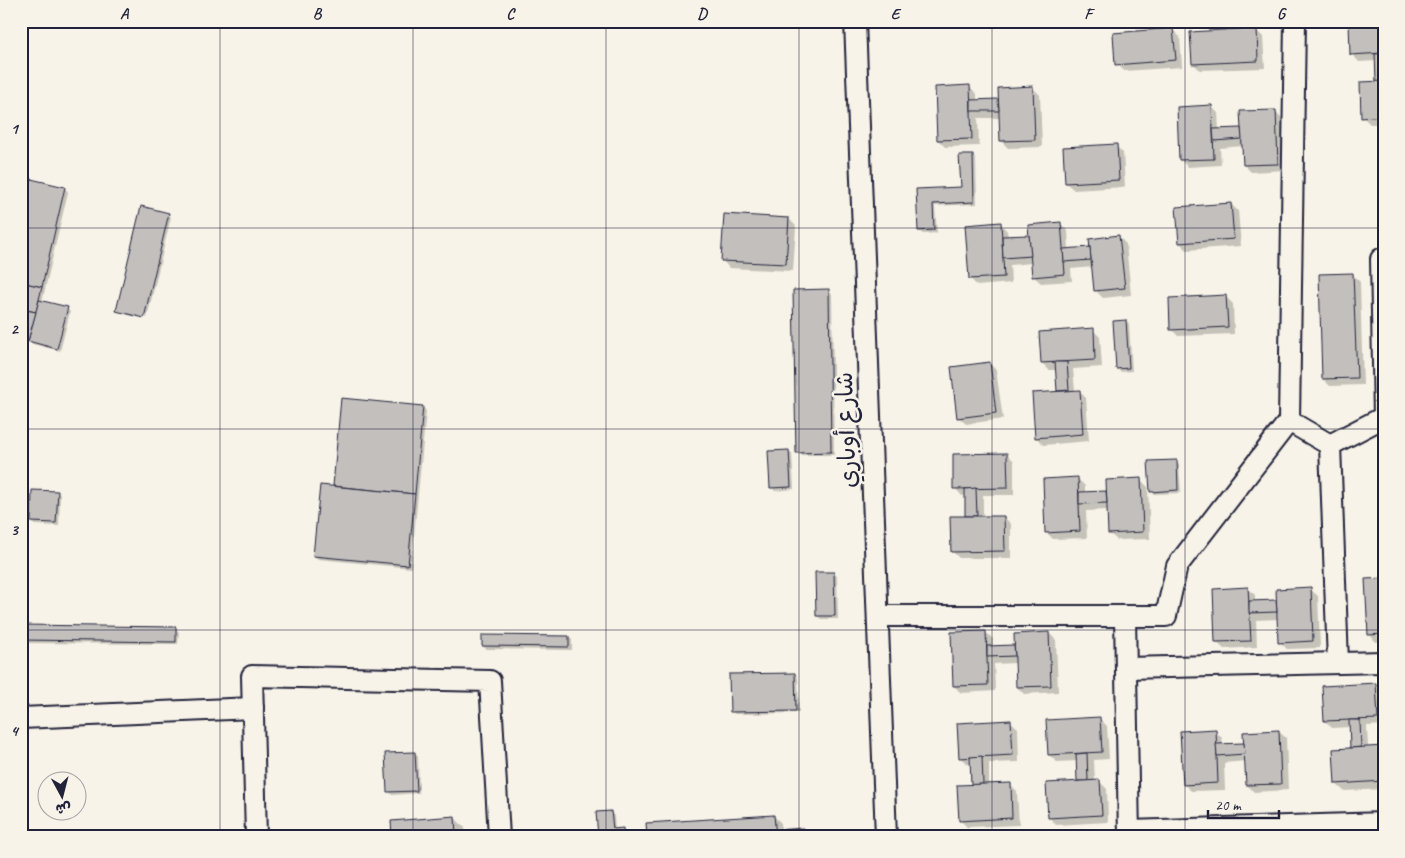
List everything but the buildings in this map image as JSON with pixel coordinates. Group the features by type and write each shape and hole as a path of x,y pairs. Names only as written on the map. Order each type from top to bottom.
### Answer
{"street":[{"name":"شارع أوباري","path":"855,21 886,837"},
{"path":"878,616 1166,616 1177,566 1290,421 1296,21"},
{"path":"1330,445 1384,417 1380,259 1384,259"},
{"path":"1290,421 1330,445"},
{"path":"1330,445 1338,663"},
{"path":"1125,617 1129,834 1251,832 1384,823"},
{"path":"1126,668 1384,662"},
{"path":"256,837 252,676 490,681 499,837"},
{"path":"21,718 253,708"}]}
